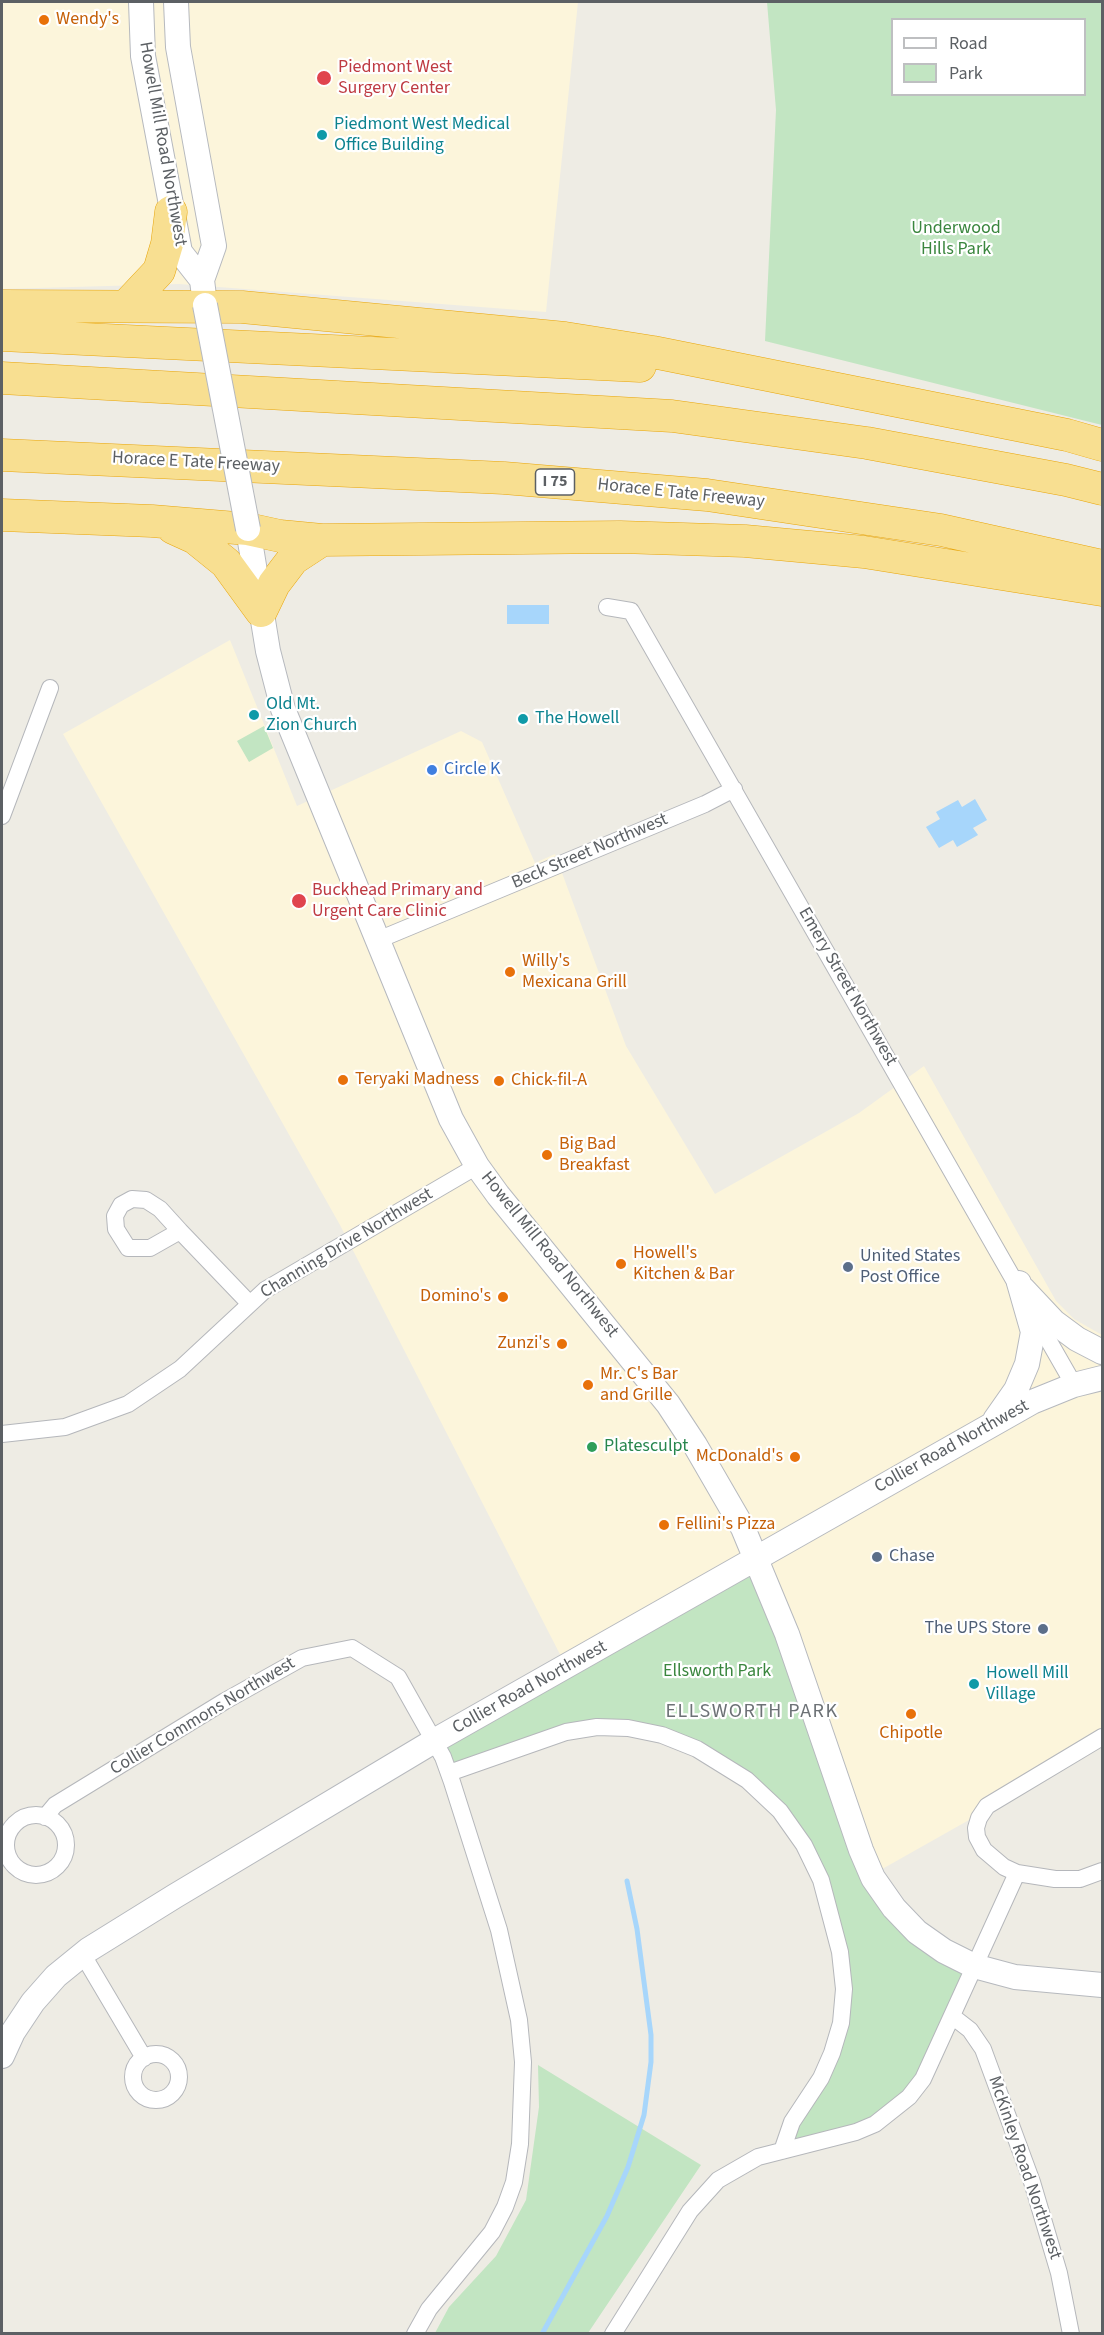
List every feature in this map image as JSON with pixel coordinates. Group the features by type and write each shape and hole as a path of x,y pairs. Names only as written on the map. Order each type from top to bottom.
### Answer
{"highway":[{"path":"127,305 159,271 167,244 171,212"},
{"path":"2,306 127,305 203,293 364,317 565,338 652,352 1067,435 1102,445"},
{"path":"2,335 654,367 758,375"},
{"path":"2,378 672,416 867,443 1066,480 1102,489"},
{"name":"Horace E Tate Freeway","path":"2,455 504,478 706,495 941,530 1102,566"},
{"path":"2,515 152,521 248,529 280,536 322,540 620,537 745,541 864,552 1102,590"},
{"path":"152,521 179,530 210,549 238,577 261,611 274,585 293,559 322,540"}],"main road":[{"name":"Howell Mill Road Northwest","path":"141,2 142,56 171,212 180,252 203,293 248,529 261,611 283,709 451,1119 477,1166 668,1404 711,1472 756,1558 787,1634 861,1850 873,1878 894,1908 917,1932 944,1952 974,1966 1015,1977 1102,1984"},
{"name":"Howell Mill Road Northwest","path":"176,2 178,47 214,246 203,293"},
{"path":"1018,1283 1054,1322 1077,1340 1102,1352"},
{"path":"992,1425 1016,1390 1029,1353 1033,1332 1018,1283"},
{"name":"Collier Road Northwest","path":"2,2056 33,2002 56,1976 83,1955 175,1896 435,1741 1032,1402 1074,1385 1102,1378"}],"street":[{"name":"Emery Street Northwest","path":"608,607 631,611 1018,1283 1074,1385"},
{"path":"2,816 50,688"},
{"name":"Beck Street Northwest","path":"378,940 705,804 734,789"},
{"name":"Channing Drive Northwest","path":"2,1434 65,1427 128,1404 180,1369 249,1304 290,1274 477,1166"},
{"path":"180,1231 249,1304"},
{"name":"Collier Commons Northwest","path":"45,1816 55,1805 225,1701 302,1658 352,1648 398,1677 435,1741 449,1773 499,1930 519,2020 524,2100 515,2172 505,2207 492,2232 429,2309 415,2334"},
{"path":"449,1773 566,1732 597,1727 628,1728 662,1734 697,1749 747,1780 780,1811 804,1845 821,1880 840,1952 844,1989 841,2023 832,2053 820,2078 792,2122 782,2151"},
{"path":"1102,1737 987,1806 979,1818 977,1838 984,1851 1017,1873 1055,1879 1080,1879 1102,1871"},
{"path":"613,2334 702,2196 738,2167 782,2151 856,2132 895,2111 923,2079 1017,1873"},
{"path":"83,1955 144,2058"},
{"name":"McKinley Road Northwest","path":"952,2016 970,2030 983,2049 1032,2182 1059,2273 1071,2334"}],"shaded area":[{"path":"2,2 578,2 546,312 179,284 2,289"},
{"path":"230,640 297,806 461,731 482,742 535,863 555,854 626,1046 715,1194 859,1113 924,1066 1056,1301 1074,1319 1102,1335 1102,1745 868,1877 839,1788 568,1670 340,1225 63,734"}],"green space":[{"name":"Underwood Hills Park","path":"767,2 1102,2 1102,425 765,341 776,110"},
{"path":"264,726 273,748 249,762 237,741"},
{"name":"Ellsworth Park","path":"756,1558 868,1877 974,1966 952,2016 895,2111 782,2151 820,2078 844,1989 821,1880 780,1811 697,1749 597,1727 449,1773 434,1741"},
{"path":"538,2065 701,2165 588,2333 435,2333 449,2307 496,2256 526,2200 539,2107"}],"water":[{"path":"507,605 549,605 549,624 507,624"},
{"path":"975,799 987,820 973,828 978,835 957,847 953,840 939,848 926,827 940,819 936,812 958,800 962,807"}],"waterway":[{"path":"542,2334 607,2216 628,2167 644,2115 651,2062 651,2035 637,1929 627,1881"}],"place":[{"name":"Wendy's","path":"44,20"},
{"name":"Piedmont West Surgery Center","path":"324,78"},
{"name":"Piedmont West Medical Office Building","path":"322,135"},
{"name":"Old Mt. Zion Church","path":"254,715"},
{"name":"The Howell","path":"523,719"},
{"name":"Circle K","path":"432,770"},
{"name":"Buckhead Primary and Urgent Care Clinic","path":"299,901"},
{"name":"Willy's Mexicana Grill","path":"510,972"},
{"name":"Teryaki Madness","path":"343,1080"},
{"name":"Chick-fil-A","path":"499,1081"},
{"name":"Big Bad Breakfast","path":"547,1155"},
{"name":"Howell's Kitchen & Bar","path":"621,1264"},
{"name":"United States Post Office","path":"848,1267"},
{"name":"Domino's","path":"503,1297"},
{"name":"Zunzi's","path":"562,1344"},
{"name":"Mr. C's Bar and Grille","path":"588,1385"},
{"name":"Platesculpt","path":"592,1447"},
{"name":"McDonald's","path":"795,1457"},
{"name":"Fellini's Pizza","path":"664,1525"},
{"name":"Chase","path":"877,1557"},
{"name":"The UPS Store","path":"1043,1629"},
{"name":"Howell Mill Village","path":"974,1684"},
{"name":"Chipotle","path":"911,1714"}],"district":[{"name":"ELLSWORTH PARK","path":"752,1713"}]}
